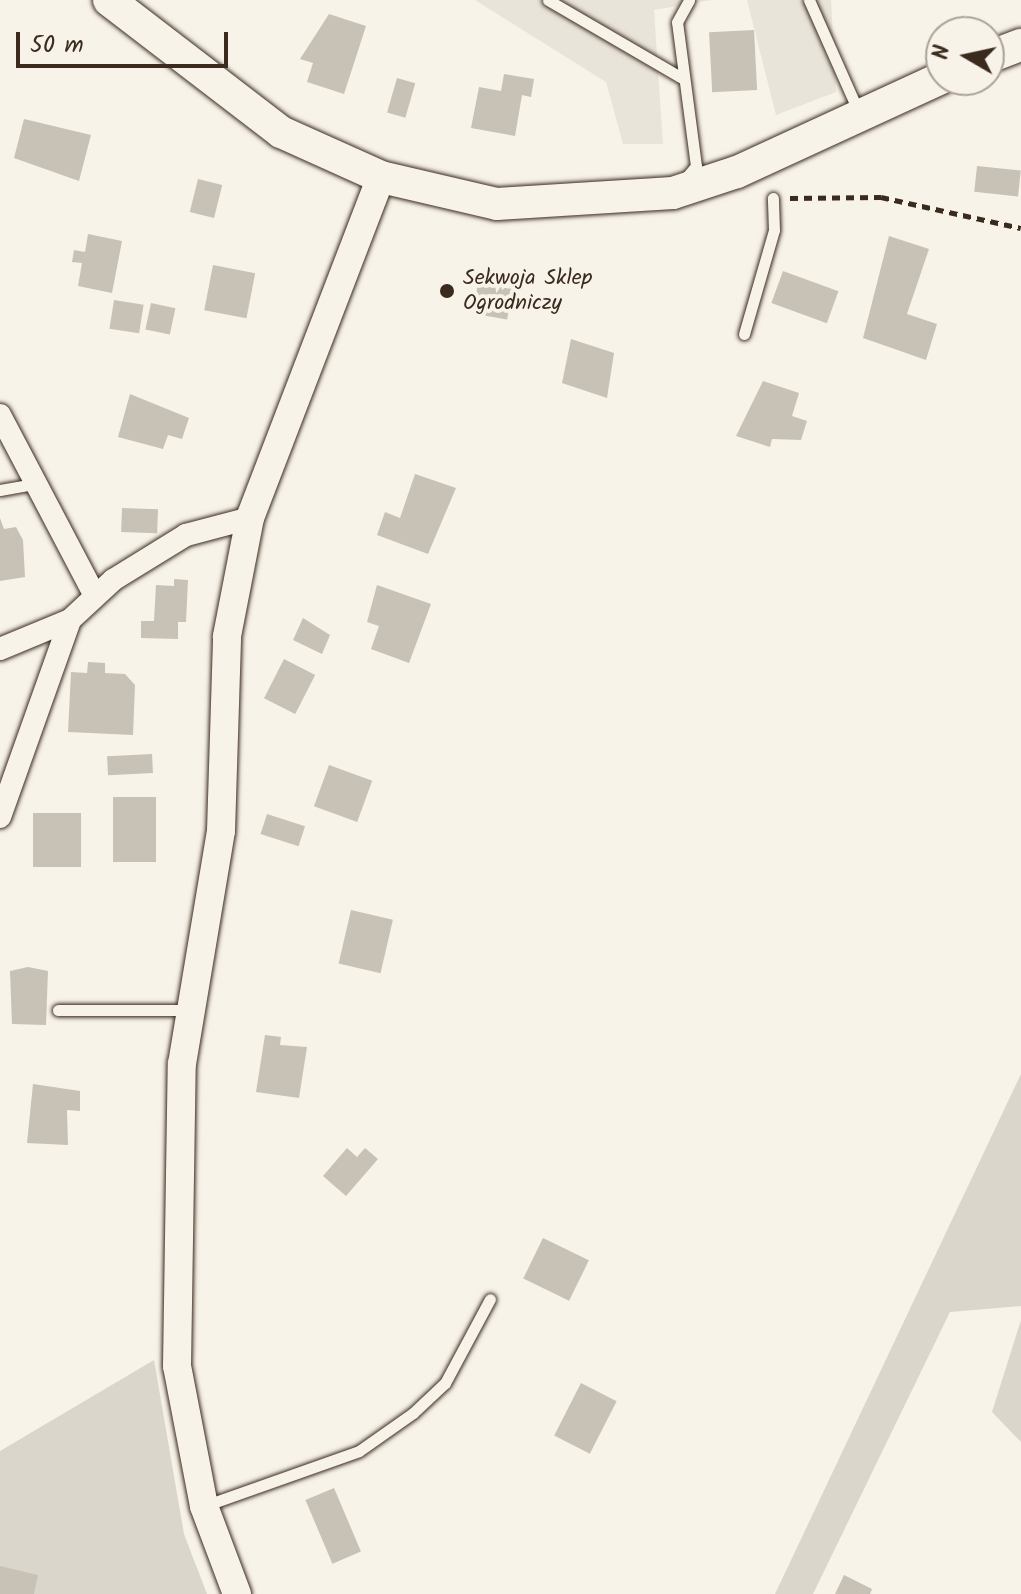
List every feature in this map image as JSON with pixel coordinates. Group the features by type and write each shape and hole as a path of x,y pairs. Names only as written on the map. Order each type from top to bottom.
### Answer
{"main road":[{"path":"109,0 229,99 281,132 381,177 497,204 673,193 861,117 925,86"}],"street":[{"path":"237,1594 204,1506 177,1366 182,1064 221,831 227,636 250,518 381,177"},
{"path":"0,415 95,596"},
{"path":"0,649 70,620 95,596 186,535 250,518"},
{"path":"0,817 70,620"}],"lane":[{"path":"548,0 684,79"},
{"path":"673,193 696,166 677,22 689,0"},
{"path":"809,0 861,117"},
{"path":"744,334 774,230 773,198"},
{"path":"0,490 34,484"},
{"path":"58,1010 191,1010"},
{"path":"204,1506 359,1451 413,1413 445,1383 490,1299"}],"path":[{"path":"773,198 881,197 1021,228"}],"shaded area":[{"path":"475,0 712,0 654,10 663,144 623,144 606,82"},
{"path":"747,0 831,0 836,92 776,115"},
{"path":"1021,1074 1021,1306 950,1312 813,1594 775,1594"},
{"path":"1021,1320 1021,1442 992,1412"},
{"path":"154,1360 184,1534 207,1594 0,1594 0,1451"}],"building":[{"path":"329,14 366,26 344,94 307,82 313,63 300,59"},
{"path":"754,30 757,90 712,92 709,32"},
{"path":"504,74 534,79 531,97 522,95 515,136 471,128 479,87 501,91"},
{"path":"397,78 415,83 405,118 387,113"},
{"path":"24,119 91,135 79,181 14,158"},
{"path":"977,166 1021,171 1018,196 974,192"},
{"path":"198,179 222,185 214,218 190,212"},
{"path":"88,234 122,241 112,293 78,286 82,263 72,262 74,250 85,252"},
{"path":"889,236 929,249 907,314 937,324 926,360 863,338"},
{"path":"213,265 255,273 246,318 204,310"},
{"path":"783,271 838,291 827,323 771,303"},
{"path":"478,283 512,289 507,320 473,314"},
{"path":"114,300 144,305 139,333 109,329"},
{"path":"151,303 175,308 170,335 145,329"},
{"path":"571,339 614,353 607,398 562,383"},
{"path":"763,381 799,393 792,416 807,421 801,440 772,439 770,447 736,436"},
{"path":"130,394 189,418 182,439 168,435 163,449 118,437"},
{"path":"415,474 456,488 428,554 377,535 385,512 400,518"},
{"path":"122,508 158,509 157,533 121,532"},
{"path":"0,518 4,529 16,527 23,540 25,577 0,581"},
{"path":"174,579 188,580 186,622 178,622 178,639 141,638 141,621 154,621 156,585 174,586"},
{"path":"377,585 431,604 409,663 371,649 379,626 367,622"},
{"path":"303,618 330,635 322,654 293,640"},
{"path":"284,659 315,675 295,714 264,698"},
{"path":"88,662 105,663 105,673 125,674 135,685 133,735 68,732 71,672 87,673"},
{"path":"152,754 153,773 108,775 107,756"},
{"path":"329,765 372,781 357,822 314,806"},
{"path":"113,797 156,797 156,862 113,862"},
{"path":"33,813 81,813 81,867 33,867"},
{"path":"267,814 305,826 299,846 261,834"},
{"path":"351,910 393,920 381,973 339,964"},
{"path":"28,967 48,971 46,1025 12,1024 10,971"},
{"path":"265,1035 281,1037 280,1045 307,1047 299,1098 256,1092"},
{"path":"33,1084 80,1091 80,1111 67,1110 68,1145 27,1143"},
{"path":"347,1148 357,1157 365,1148 378,1159 346,1196 323,1176"},
{"path":"543,1238 589,1260 569,1301 523,1278"},
{"path":"581,1383 617,1401 590,1454 554,1436"},
{"path":"334,1488 361,1552 332,1564 305,1500"},
{"path":"0,1566 38,1575 34,1594 0,1594"},
{"path":"844,1575 872,1589 870,1594 835,1594"}],"place":[{"name":"Sekwoja Sklep Ogrodniczy","path":"447,291"}]}
